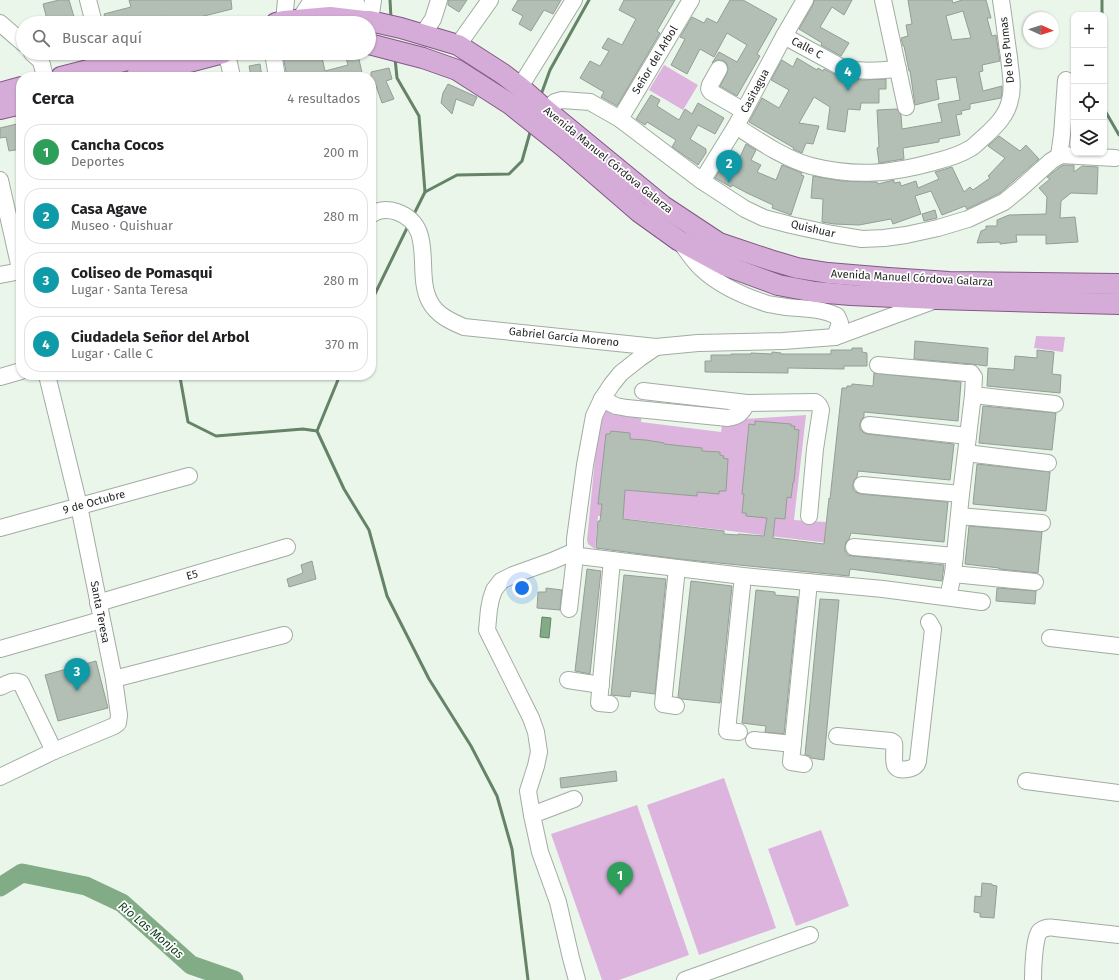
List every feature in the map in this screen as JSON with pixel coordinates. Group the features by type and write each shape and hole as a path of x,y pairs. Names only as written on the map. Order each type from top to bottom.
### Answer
{"main road":[{"name":"Avenida Manuel Córdova Galarza","path":"376,23 401,28 458,45 503,74 520,87 542,118"},
{"name":"Avenida Manuel Córdova Galarza","path":"376,46 423,58 457,70 510,104 542,118 571,141 663,206 719,243 797,268 828,273 949,282 1119,284"},
{"path":"73,72 102,60"},
{"path":"155,72 198,60"},
{"path":"0,93 16,88"},
{"path":"0,109 16,105"},
{"name":"Avenida Manuel Córdova Galarza","path":"571,141 639,212 678,240 724,265 778,285 815,292 937,299 1119,304"}],"street":[{"path":"88,0 92,16"},
{"path":"286,0 286,16"},
{"path":"368,16 373,0"},
{"path":"423,34 433,19 438,0"},
{"path":"458,45 490,0"},
{"path":"520,87 574,0"},
{"name":"Señor del Arbol","path":"620,119 691,0"},
{"name":"Casitagua","path":"702,181 736,126 805,0"},
{"path":"883,0 906,107"},
{"name":"De los Pumas","path":"736,126 780,154 810,166 836,171 863,173 890,172 914,168 956,155 970,148 1003,118 1010,100 1012,84 1001,0"},
{"path":"0,23 16,38"},
{"name":"Calle C","path":"784,36 841,67 851,70 862,71 898,69"},
{"path":"40,60 44,72"},
{"path":"227,60 231,72"},
{"path":"274,60 276,72"},
{"path":"719,69 709,89 711,92 744,111"},
{"path":"1066,80 1059,156 1115,158"},
{"name":"Quishuar","path":"542,118 555,102 562,100 590,102 620,119 702,181 745,209 764,218 832,234 862,238 884,238 938,228 968,220 1004,202 1051,161 1059,156"},
{"path":"0,184 16,251"},
{"name":"Gabriel García Moreno","path":"376,212 382,210 393,211 407,217 415,224 420,234 426,292 430,302 442,316 464,327 656,347 698,343 783,341 836,337 937,299"},
{"path":"678,240 702,269 718,282 738,292 768,304 818,310 829,312 838,316 840,324 836,337"},
{"path":"0,275 16,273"},
{"path":"570,609 575,539 584,465 594,416 602,399 621,373 656,347"},
{"path":"878,365 971,374 974,376 953,574 949,593 938,596"},
{"path":"0,377 16,372"},
{"name":"Santa Teresa","path":"0,777 54,751 114,726 118,723 119,716 114,679 78,506 48,380"},
{"path":"643,391 747,403 815,402 819,405 821,410 815,449 809,516"},
{"path":"973,395 1055,404"},
{"path":"602,399 616,406 627,408 728,418 737,416 743,412 747,403"},
{"path":"869,425 968,436"},
{"path":"966,453 1048,463"},
{"name":"9 de Octubre","path":"0,528 189,476"},
{"path":"862,485 961,494"},
{"path":"959,516 1042,523"},
{"name":"E5","path":"98,603 286,547"},
{"path":"854,547 955,556"},
{"path":"575,551 579,556 743,576 883,589 982,602"},
{"path":"575,551 501,581 494,590 490,604 487,630 521,697 536,732 539,752 528,791 530,804 540,852 558,902 577,980"},
{"path":"610,704 599,703 612,560"},
{"path":"676,706 663,704 677,568"},
{"path":"953,574 1035,582"},
{"path":"739,732 727,731 743,576"},
{"path":"804,764 791,762 809,582"},
{"path":"837,736 890,741 894,744 894,762 897,768 900,770 914,766 912,765 911,758 925,630 938,596"},
{"path":"0,650 101,620"},
{"path":"114,679 284,635"},
{"path":"1050,638 1119,646"},
{"path":"568,680 601,685"},
{"path":"0,687 18,681 21,683 54,751"},
{"path":"754,740 793,744"},
{"path":"1026,781 1119,793"},
{"path":"532,815 574,799"},
{"path":"1033,980 1036,941 1037,934 1040,930 1050,927 1119,935"},
{"path":"685,980 810,935"}],"shaded area":[{"path":"664,65 698,85 683,110 649,90"},
{"path":"1036,336 1065,337 1063,352 1034,348"},
{"path":"606,409 642,414 641,422 721,432 722,425 737,424 745,419 806,415 794,520 826,522 825,533 830,533 830,535 850,536 848,545 598,516 595,549 588,544 587,540 598,428"},
{"path":"542,617 551,618 549,638 540,637"},
{"path":"724,778 776,928 699,955 647,805"},
{"path":"637,805 689,955 619,980 602,980 551,834"},
{"path":"821,830 849,906 796,926 768,849"}],"building":[{"path":"59,0 69,0 74,16 46,16 43,4"},
{"path":"129,0 231,0 232,9 204,16 104,16 104,14 131,7"},
{"path":"448,0 467,0 459,12 448,5"},
{"path":"518,0 561,0 553,14 544,10 531,31 519,24 523,16 512,10"},
{"path":"624,0 675,0 657,31 660,33 617,106 601,97 604,92 580,78 590,61 600,66 609,51 602,48 608,38 622,45 636,19 619,10"},
{"path":"730,0 743,0 777,19 757,54 760,56 737,96 720,86 727,73 727,64 724,61 719,60 712,63 719,52 737,62 747,45 727,33 714,57 700,49 687,74 671,65 685,39 680,37 692,17 704,23 707,18 717,23"},
{"path":"814,0 852,0 844,15 832,7 820,27 849,43 841,56 821,45 822,43 799,29 813,5"},
{"path":"908,0 952,0 953,3 962,0 986,0 991,18 987,18 992,36 996,35 1000,61 982,65 983,71 979,72 983,91 1002,86 1001,98 970,104 970,109 961,111 962,114 956,115 960,135 939,139 939,142 903,148 904,159 879,163 877,148 879,147 877,110 897,109 901,115 902,129 942,122 938,104 960,100 956,77 936,80 939,99 915,105 910,71 901,38 908,36 906,25 912,24","holes":["963,11 971,38 952,40 946,16"]},
{"path":"797,58 817,70 818,68 823,71 824,69 846,78 862,80 886,79 886,89 879,89 879,103 861,103 860,110 848,109 845,132 827,129 830,107 814,97 799,123 819,126 813,144 806,143 802,153 749,122 762,98 779,108 789,90 771,80 782,60 793,67"},
{"path":"284,60 323,60 325,71 348,65 347,60 359,60 362,72 286,72"},
{"path":"260,64 261,72 250,72 249,66"},
{"path":"389,68 392,79 386,81 394,99 382,103 376,86 376,72 371,72"},
{"path":"448,84 477,97 473,106 456,99 452,114 441,103 443,93"},
{"path":"651,95 660,100 657,106 679,120 685,109 692,114 698,103 724,118 715,134 698,125 690,139 706,149 706,153 698,165 672,147 676,140 647,122 645,125 636,119"},
{"path":"16,124 16,150 9,151 6,137 0,138 0,128"},
{"path":"999,136 1020,151 1026,145 1039,159 1000,193 967,209 965,206 942,215 931,191 915,196 921,214 893,224 891,219 859,225 834,224 822,222 823,199 811,198 813,176 842,181 877,182 878,184 894,180 894,183 900,182 901,186 916,181 918,188 939,179 935,172 952,167 964,192 970,187 973,190 990,178 988,176 1005,158 988,146"},
{"path":"746,144 756,150 751,160 761,165 757,172 776,180 782,165 802,173 801,175 804,176 791,215 772,208 773,205 732,185 731,187 715,178 724,164 734,170"},
{"path":"1063,165 1074,165 1074,172 1082,166 1098,167 1097,194 1071,193 1061,201 1060,218 1075,217 1078,242 1046,244 1046,235 1016,235 1017,242 1000,244 1000,242 977,243 981,231 986,229 986,226 997,226 997,220 1009,215 1046,214 1047,197 1039,188 1050,179 1047,177"},
{"path":"935,210 937,218 924,221 922,214"},
{"path":"915,341 988,348 987,366 914,359"},
{"path":"852,348 862,348 862,352 867,353 867,366 844,366 844,369 788,368 788,373 705,372 705,361 711,361 711,355 751,353 772,354 772,352 781,354 831,354 831,350 852,350"},
{"path":"1037,350 1054,352 1052,374 1061,375 1060,393 987,386 988,368 1014,370 1015,356 1037,358"},
{"path":"874,373 961,382 958,421 864,412 864,417 860,424 860,429 864,433 868,434 954,444 950,480 858,471 857,477 853,484 853,489 855,492 861,494 948,502 944,542 851,533 846,542 845,551 848,555 853,556 944,565 942,581 850,569 849,576 679,559 596,548 598,521 600,521 602,504 598,504 606,434 610,434 611,431 630,433 630,439 702,448 702,451 720,452 720,455 724,456 723,458 728,459 726,491 719,491 719,494 697,492 697,496 625,490 623,519 724,531 724,534 764,536 767,518 746,516 746,513 742,513 744,494 742,494 749,424 755,425 755,421 791,424 791,426 795,426 794,429 799,430 791,498 787,497 785,519 775,518 773,538 824,544 842,388 852,386 852,384 873,386"},
{"path":"983,406 1056,413 1052,450 979,443"},
{"path":"977,464 1050,472 1046,511 973,504"},
{"path":"969,526 1042,532 1038,573 965,564"},
{"path":"312,561 316,579 289,587 287,579 303,573 301,565"},
{"path":"587,569 601,571 590,674 575,671"},
{"path":"624,575 666,579 655,694 631,691 630,697 611,695"},
{"path":"691,581 732,586 720,703 682,699 678,697"},
{"path":"546,588 562,590 560,610 537,608 538,592 546,592"},
{"path":"997,588 1036,591 1035,604 996,601"},
{"path":"756,590 775,592 775,595 798,597 784,734 765,732 766,726 742,723"},
{"path":"820,599 839,600 824,760 811,758 810,756 805,755"},
{"path":"96,661 108,708 58,721 45,675"},
{"path":"616,771 617,781 561,788 560,778"},
{"path":"982,883 997,886 994,918 980,917 980,913 974,912 975,896 981,897"}],"waterway":[{"path":"390,0 391,18"},
{"path":"542,92 550,70 589,0"},
{"path":"1102,0 1102,12"},
{"path":"395,58 397,78 419,116 425,192"},
{"path":"1107,114 1119,135"},
{"path":"413,216 425,192 457,175 509,174 522,161 531,129"},
{"path":"376,292 408,226"},
{"path":"181,380 188,422 216,436 303,429 317,431 344,489 369,530 387,596 429,679 471,746 497,796 512,849 528,980"},
{"path":"317,431 338,380"},
{"name":"Rio Las Monjas","path":"0,887 22,873 86,886 122,903 191,965 234,980"}],"place":[{"name":"Ciudadela Señor del Arbol","path":"848,91"},
{"name":"Casa Agave","path":"729,183"},
{"name":"Coliseo de Pomasqui","path":"77,691"},
{"name":"Cancha Cocos","path":"620,895"}]}
